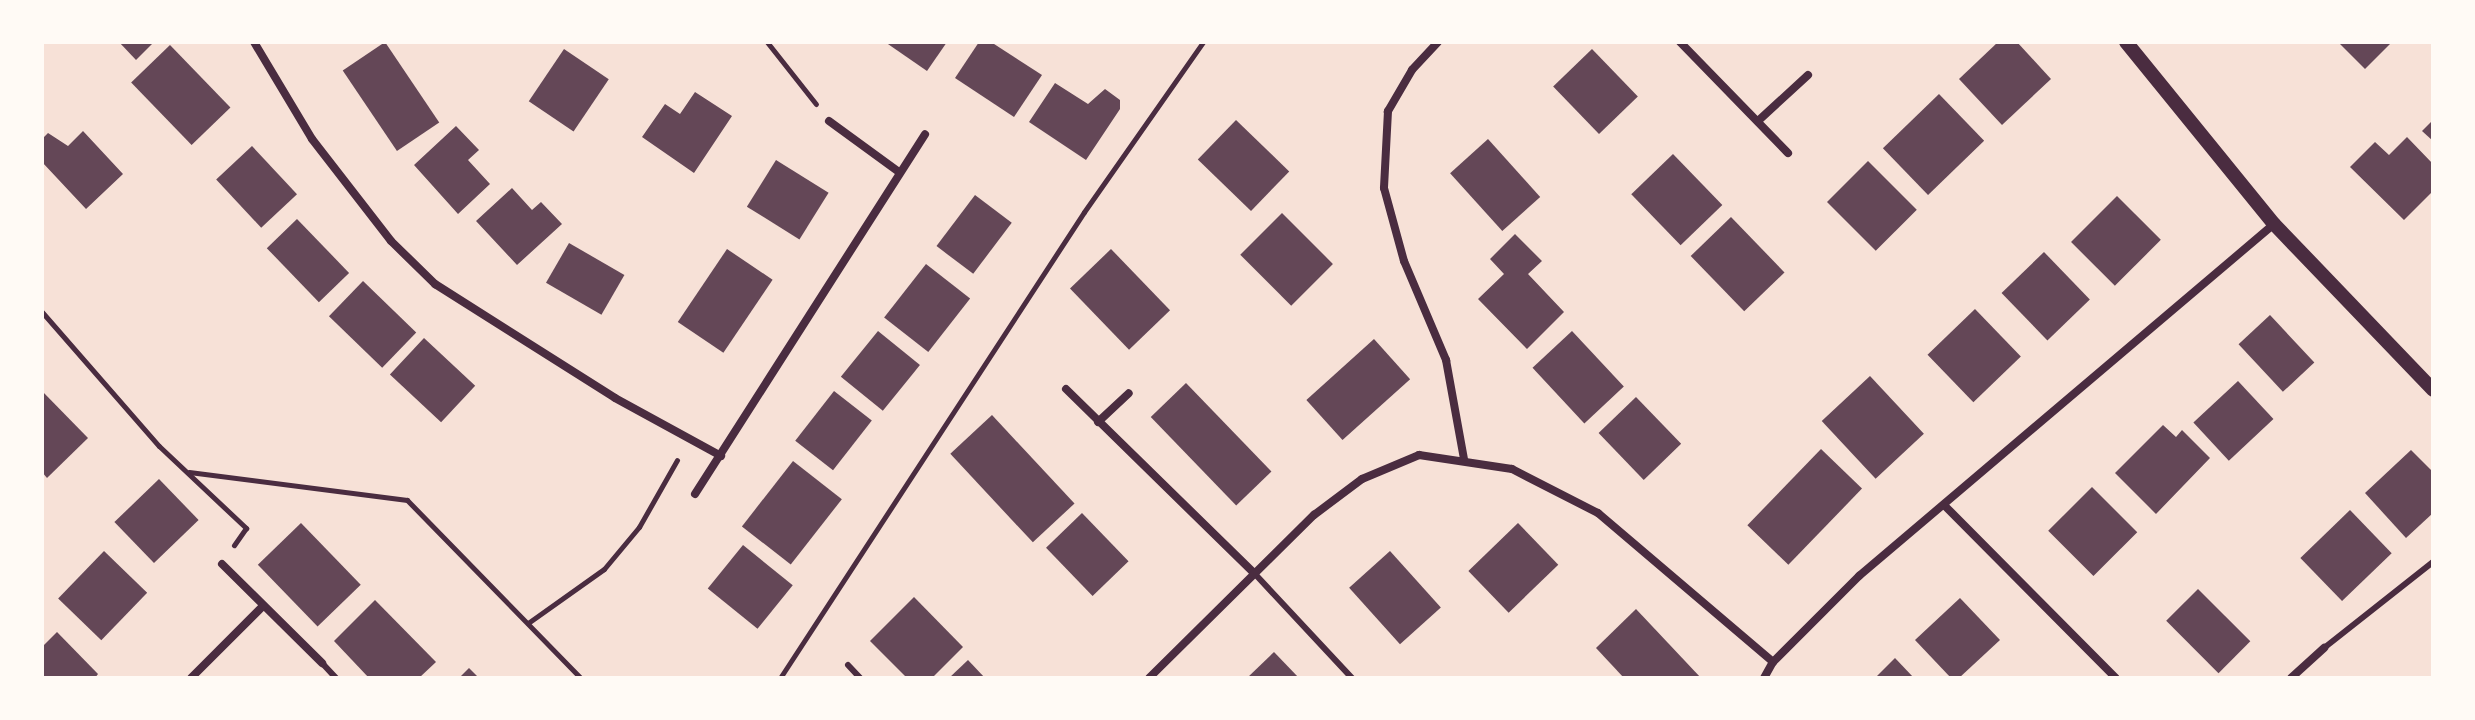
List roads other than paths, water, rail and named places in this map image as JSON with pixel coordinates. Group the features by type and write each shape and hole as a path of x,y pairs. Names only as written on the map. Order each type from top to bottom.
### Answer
{"street":[{"path":"254,42 312,139 391,241 435,284 721,456"},
{"path":"1438,42 1412,70 1388,111 1384,188 1404,261 1446,360 1464,459"},
{"path":"1680,42 1788,153"},
{"path":"2126,42 2274,224 2433,390"},
{"path":"1758,121 1808,75"},
{"path":"829,121 899,172"},
{"path":"695,494 925,134"},
{"path":"1764,678 1773,662 1859,576 1946,507 2274,224"},
{"path":"1066,389 1255,574"},
{"path":"1098,422 1129,393"},
{"path":"1149,678 1314,515 1362,479 1419,455 1464,459 1512,469 1598,513 1773,662"},
{"path":"1946,507 2116,678"},
{"path":"222,564 322,663"},
{"path":"191,678 263,606"},
{"path":"2291,678 2324,648"}],"lane":[{"path":"2324,648 2433,562"},
{"path":"1255,574 1352,678"},
{"path":"322,663 336,678"},
{"path":"848,665 860,678"}]}
